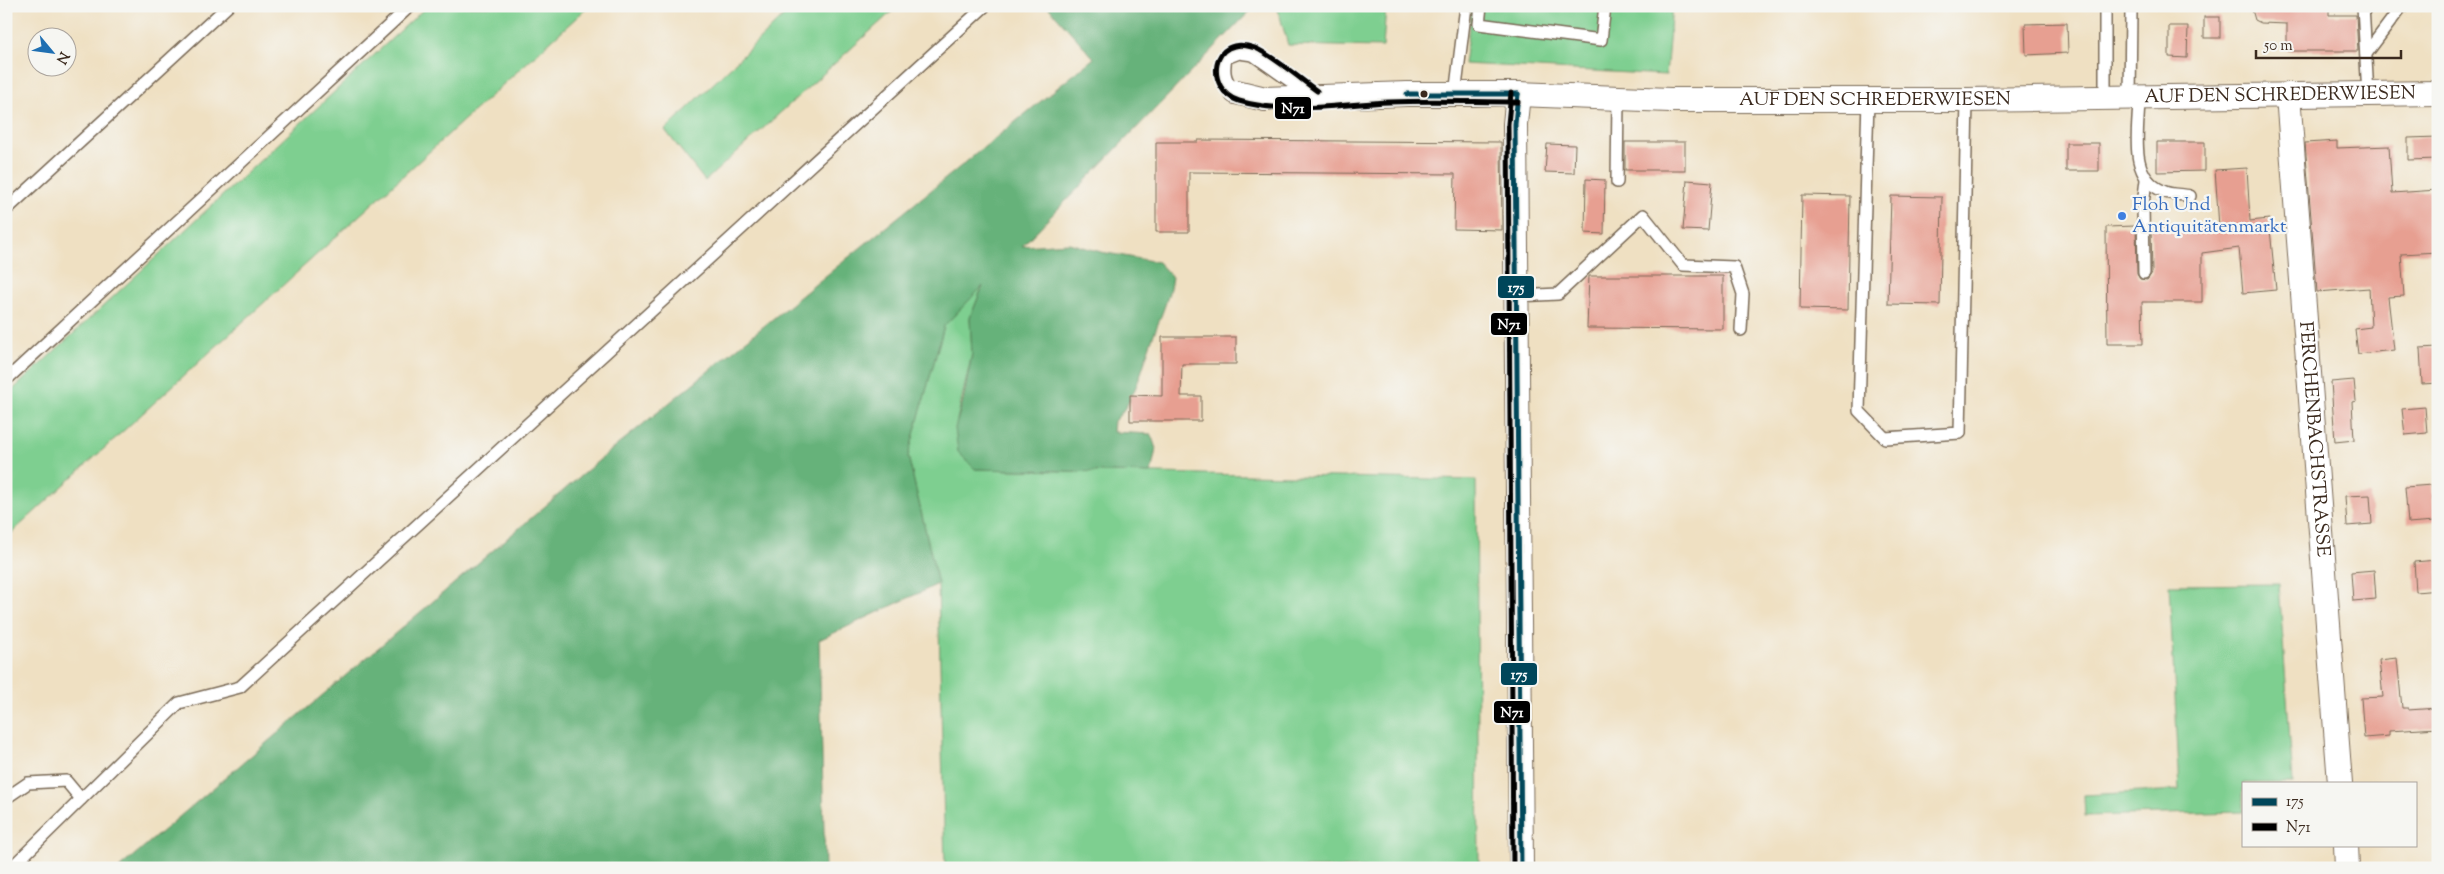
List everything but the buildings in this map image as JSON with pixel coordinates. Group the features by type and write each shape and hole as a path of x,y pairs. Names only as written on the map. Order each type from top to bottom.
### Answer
{"street":[{"name":"AUF DEN SCHREDERWIESEN","path":"1236,92 1265,99 1518,94 1670,100 1967,100 2438,93"},
{"path":"1518,94 1516,124 1522,868"},
{"name":"FERCHENBACHSTRASSE","path":"2288,95 2340,782"},
{"path":"2346,846 2348,868"}],"lane":[{"path":"6,210 228,6"},
{"path":"6,380 410,6"},
{"path":"11,868 179,703 240,687 985,6"},
{"path":"1455,95 1466,6"},
{"path":"1481,6 1479,24 1601,40 1605,6"},
{"path":"2105,98 2106,6"},
{"path":"2363,6 2368,95"},
{"path":"2366,54 2402,6"},
{"path":"2131,11 2136,149 2146,180 2143,204 2144,273"},
{"name":"AUF DEN SCHREDERWIESEN","path":"1236,92 1227,83 1224,71 1226,58 1239,53 1253,56 1313,97"},
{"path":"1617,182 1618,98"},
{"path":"1868,100 1859,411 1885,438 1960,433 1967,100"},
{"path":"2146,180 2164,192 2190,196"},
{"path":"1517,296 1558,294 1643,215 1683,265 1734,267 1743,294 1741,330"},
{"path":"6,798 28,783 66,781 81,800"}],"green space":[{"path":"427,6 589,6 6,538 6,396"},
{"path":"794,6 898,6 705,181 665,130"},
{"path":"1050,6 1255,6 1022,246 1069,243 1101,252 1158,262 1172,277 1166,302 1133,394 1114,421 1113,432 1151,434 1156,449 1151,473 975,469 958,452 955,428 963,401 972,354 970,318 983,286 944,326 908,456 938,584 819,640 825,868 119,868 610,451 1094,58 1049,8"},
{"path":"1277,6 1386,6 1383,47 1288,45"},
{"path":"1472,6 1672,6 1666,75 1464,64"},
{"path":"983,285 970,318 972,354 957,420 975,469 1476,480 1479,868 945,868 938,584 908,456 944,326"},
{"path":"2279,584 2293,782 2242,782 2242,812 2085,816 2084,795 2180,790 2169,585"}],"transit line":[{"name":"N71","path":"1317,91 1277,61 1255,48 1240,45 1229,48 1221,55 1217,64 1220,86 1228,95 1239,101 1257,105 1314,108 1405,101 1518,102"},
{"name":"N71","path":"1511,93 1508,124 1513,868"},
{"name":"175","path":"1407,94 1518,94"},
{"name":"175","path":"1518,94 1515,124 1521,868"}],"place":[{"name":"Floh Und Antiquitätenmarkt","path":"2122,216"}]}
